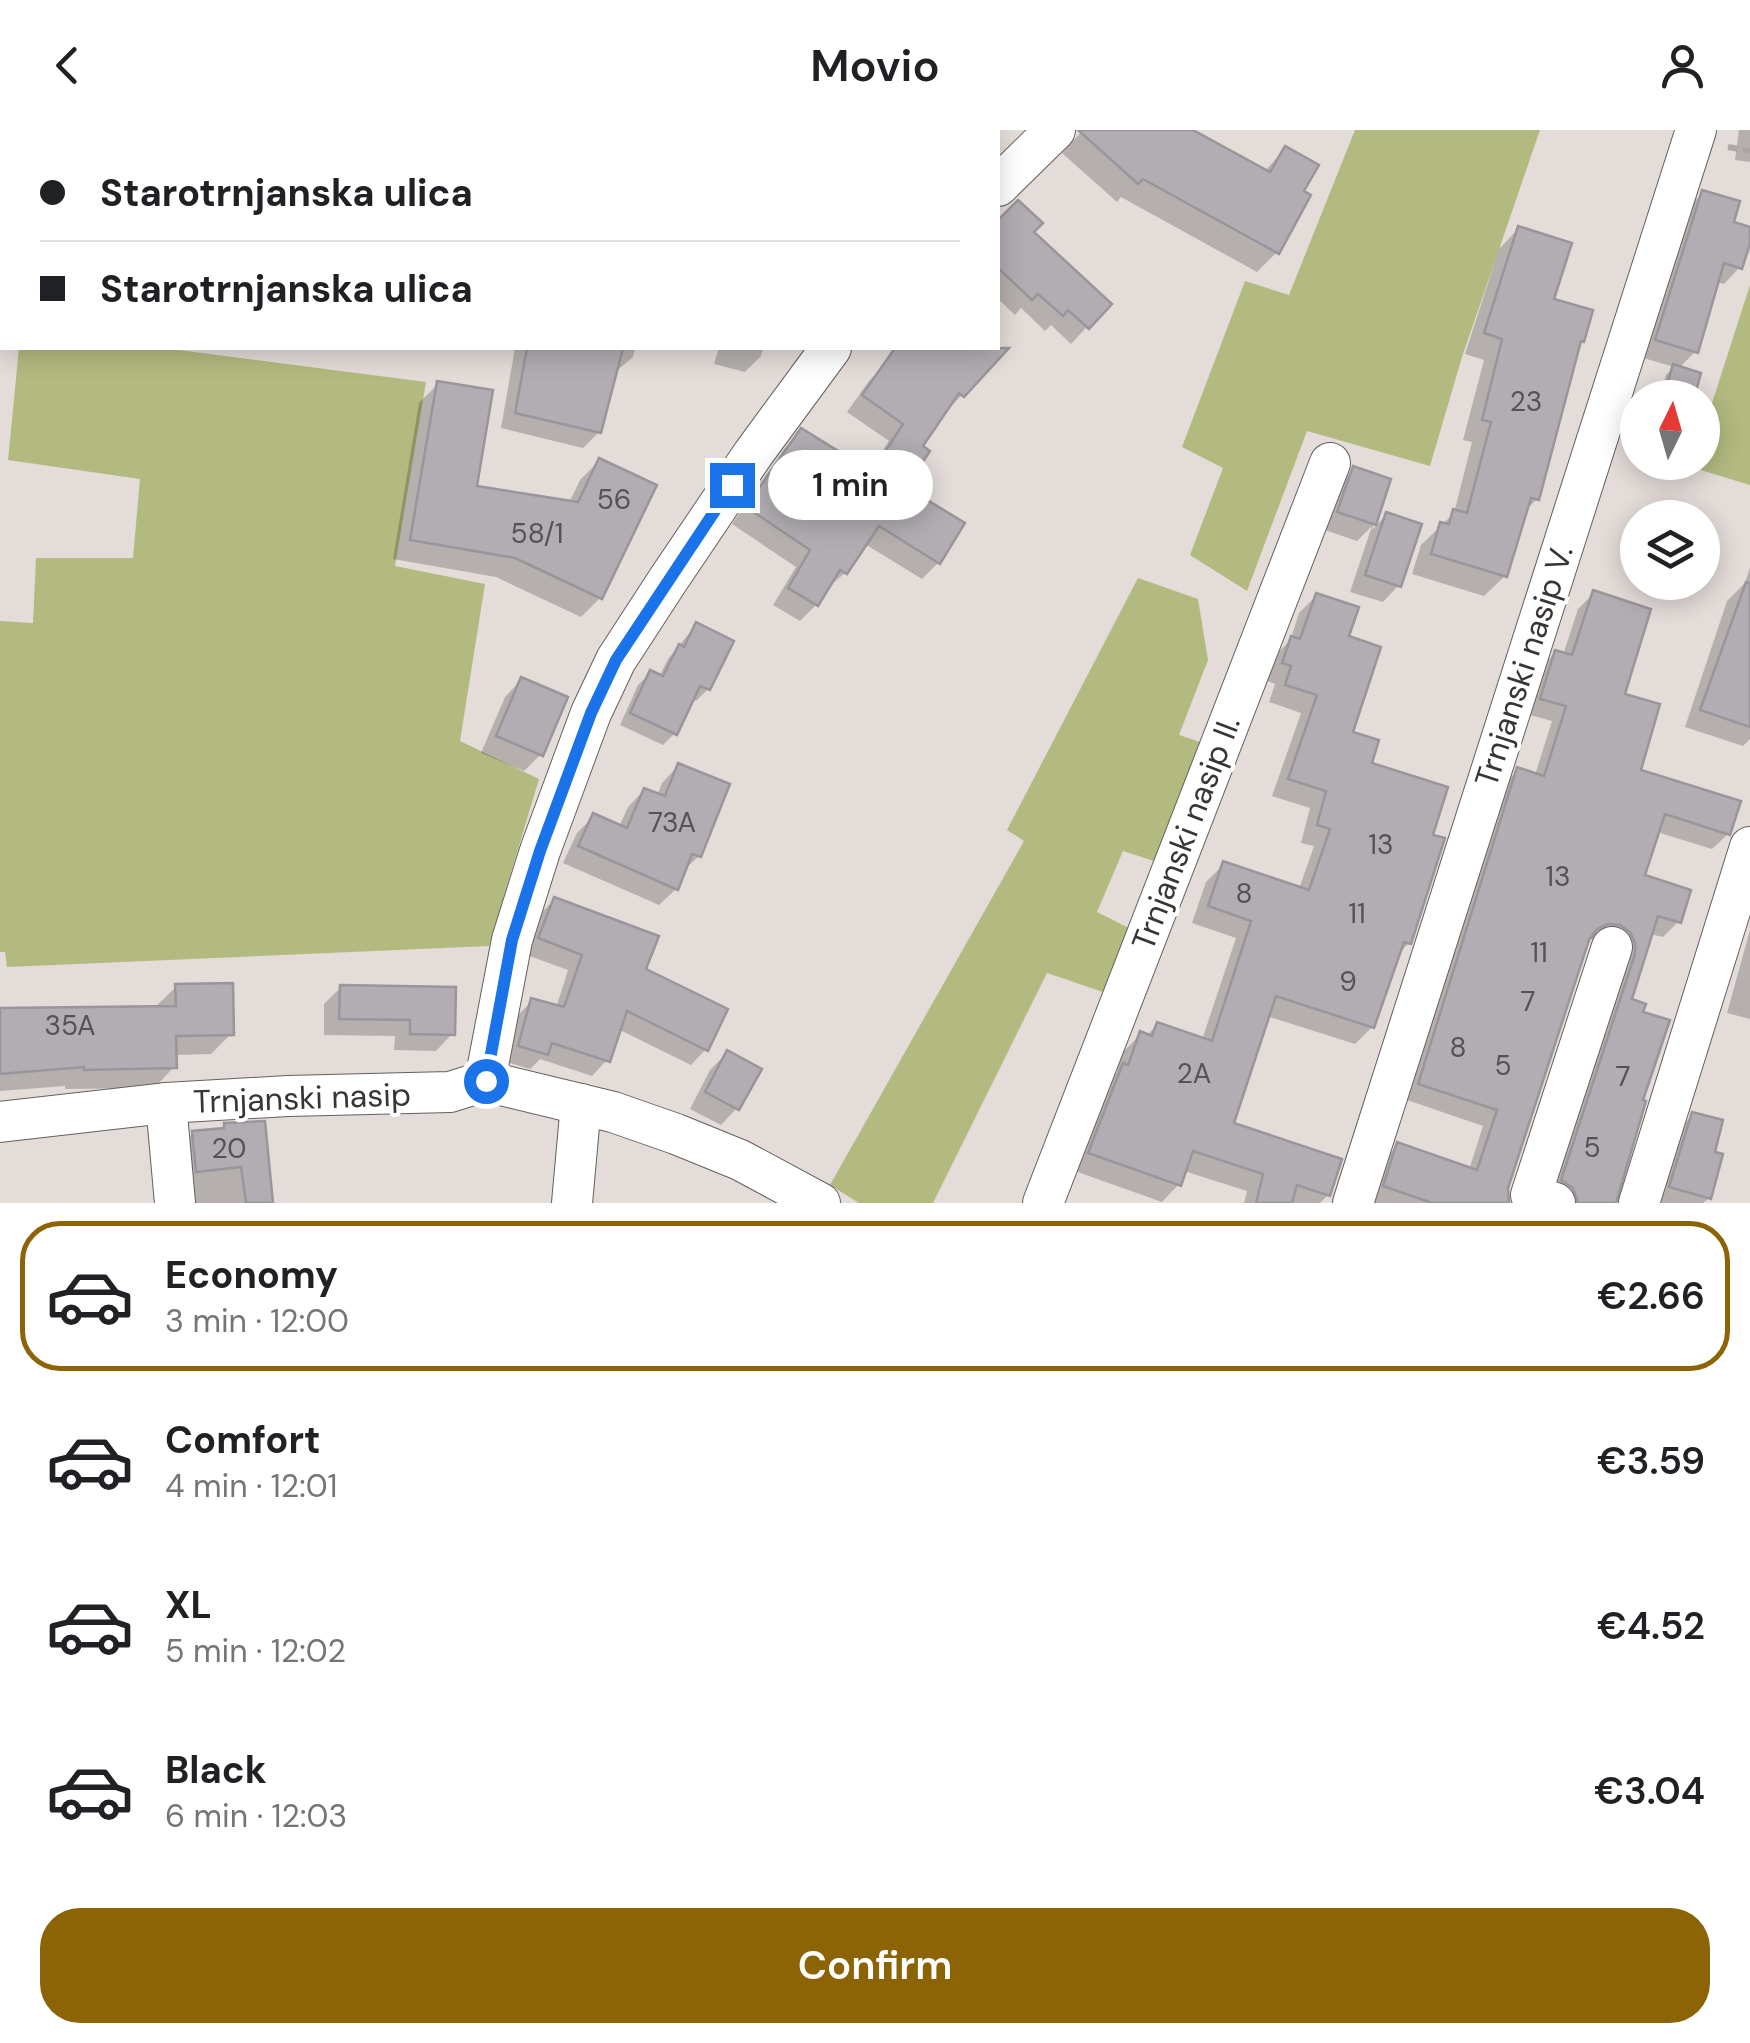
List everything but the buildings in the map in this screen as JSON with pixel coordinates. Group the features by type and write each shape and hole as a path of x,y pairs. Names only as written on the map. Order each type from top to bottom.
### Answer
{"street":[{"path":"1000,184 1055,130"},
{"name":"Trnjanski nasip V.","path":"1353,1203 1696,130"},
{"path":"486,1081 512,940 591,713 616,660 668,580 830,350"},
{"name":"Trnjanski nasip II.","path":"1043,1203 1330,464"},
{"path":"1639,1203 1750,847"},
{"path":"1554,1203 1531,1194 1612,947"},
{"name":"Trnjanski nasip","path":"0,1122 166,1103 450,1092 486,1081 581,1104 676,1134 740,1160 820,1203"},
{"path":"166,1103 175,1203"},
{"path":"572,1203 581,1104"}],"green space":[{"path":"1355,130 1540,130 1462,357 1430,466 1307,431 1247,591 1190,555 1223,468 1182,447 1245,281 1289,295"},
{"path":"1750,285 1750,485 1720,476 1719,380"},
{"path":"19,350 178,350 426,382 395,566 485,584 460,741 539,779 489,946 7,967 5,952 0,952 0,621 33,623 36,558 133,558 140,479 8,460"},
{"path":"1138,578 1198,599 1208,660 1179,735 1203,743 1157,862 1123,851 1097,912 1131,929 1106,993 1047,973 933,1203 859,1203 830,1185 1024,841 1007,830"}],"route":[{"path":"486,1081 512,940 591,713 616,660 732,485"}]}
